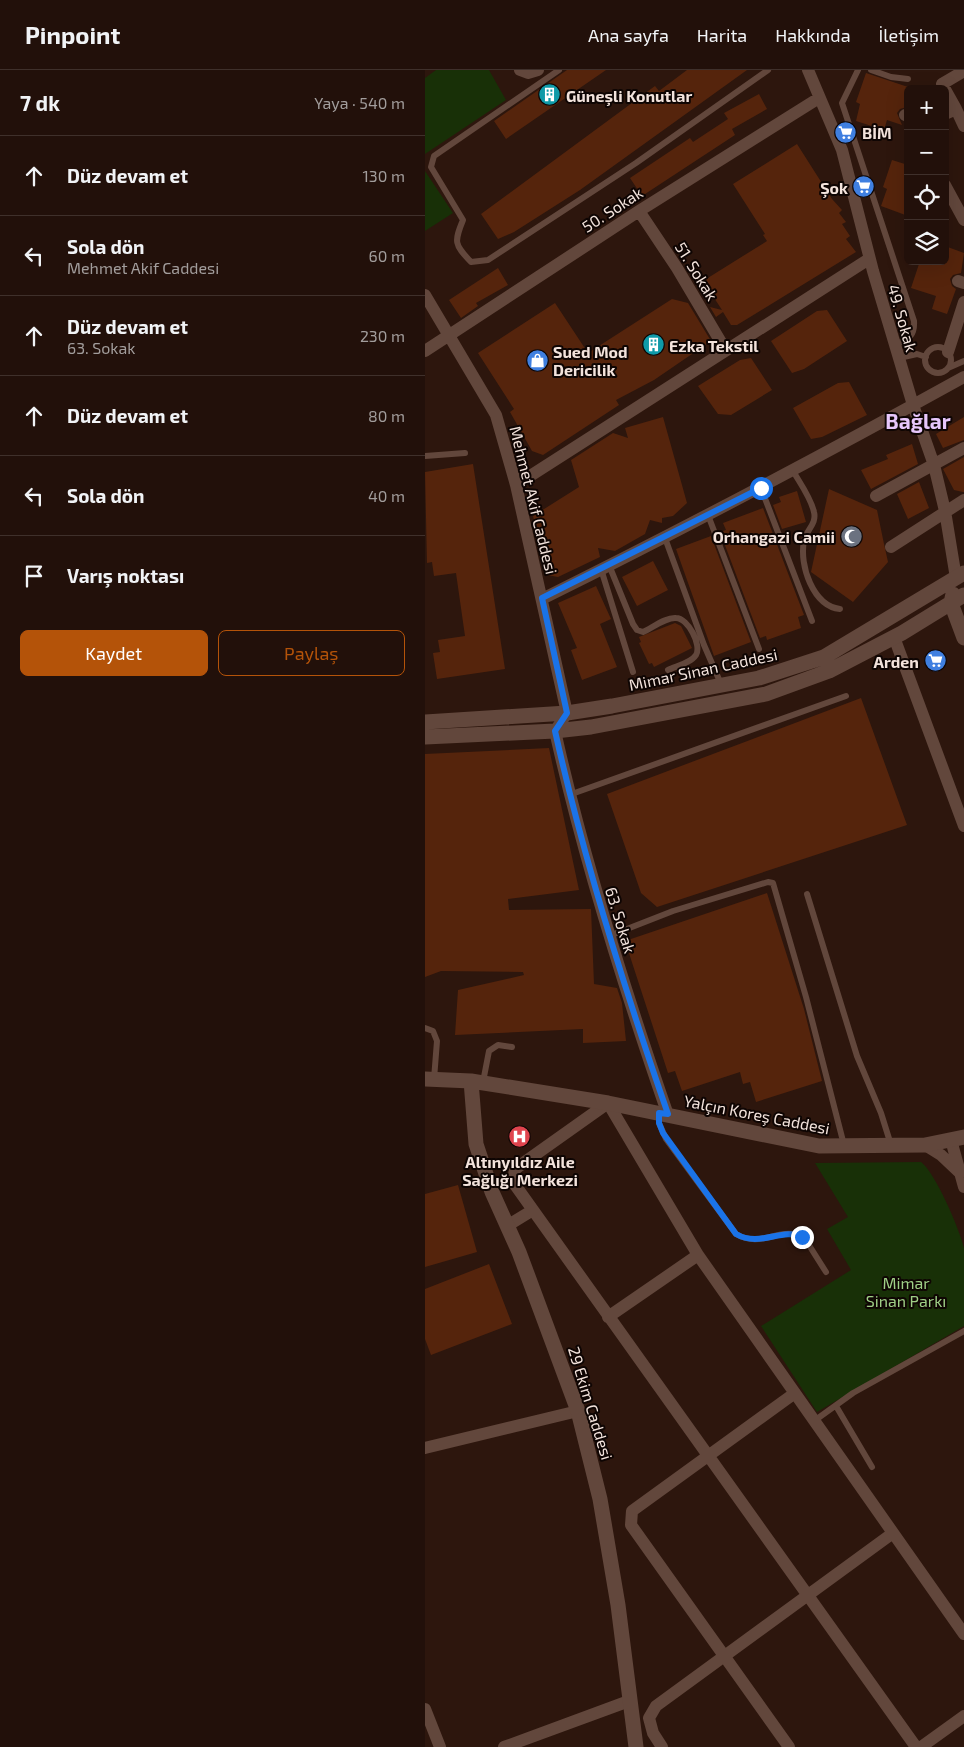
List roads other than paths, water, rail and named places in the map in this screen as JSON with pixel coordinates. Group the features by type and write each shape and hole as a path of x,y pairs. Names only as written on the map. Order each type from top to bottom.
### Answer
{"street":[{"path":"520,70 528,73 538,70"},
{"name":"49. Sokak","path":"808,70 842,150 869,259 913,405 934,465 960,575"},
{"path":"955,73 942,84 950,111 964,126"},
{"name":"50. Sokak","path":"425,351 639,211 819,98"},
{"path":"949,192 961,214"},
{"path":"949,207 961,214"},
{"name":"51. Sokak","path":"639,211 677,268 725,350"},
{"path":"516,485 869,259"},
{"name":"Mehmet Akif Caddesi","path":"425,295 496,415 516,485 567,713"},
{"path":"948,352 964,302"},
{"path":"542,598 665,538 761,488 964,376"},
{"path":"876,496 964,448"},
{"path":"891,547 964,500"},
{"path":"960,575 958,599 964,638"},
{"name":"Mimar Sinan Caddesi","path":"425,722 567,713 759,678 824,657 960,575"},
{"name":"Mimar Sinan Caddesi","path":"425,738 555,731 591,727 766,694 829,671 894,637 958,599"},
{"path":"894,637 964,826"},
{"path":"555,731 567,713"},
{"name":"63. Sokak","path":"555,731 569,795 663,1114"},
{"name":"Yalçın Koreş Caddesi","path":"429,1079 477,1082 608,1103 819,1146 925,1145 957,1138"},
{"name":"29 Ekim Caddesi","path":"477,1082 476,1144 492,1192 543,1314 578,1411 600,1499 618,1604 636,1747"},
{"path":"916,1747 513,1182 515,1169 608,1103 698,1255 964,1634"},
{"path":"957,1138 964,1187"},
{"path":"925,1145 962,1168"},
{"path":"507,1226 533,1210"},
{"path":"608,1317 698,1255"},
{"path":"789,1747 631,1525 632,1510 795,1393"},
{"path":"425,1448 578,1411"},
{"path":"662,1747 653,1734 649,1718 656,1706 893,1533"},
{"path":"504,1747 629,1701"},
{"path":"425,1709 440,1747"},
{"path":"921,1747 964,1716"}],"lane":[{"path":"559,70 434,156 431,167 463,220 456,233 456,243 471,262 488,260 636,163 768,70"},
{"path":"858,70 842,103 914,322 915,331 911,338 895,345"},
{"path":"871,70 891,77 908,79"},
{"path":"925,358 933,348 941,348 948,352 951,360 948,368"},
{"path":"899,358 917,354 925,358 927,366 933,372 941,372 964,361"},
{"path":"425,456 465,452"},
{"path":"793,471 814,513 814,521 804,542 805,565 817,597 825,604 840,609"},
{"path":"761,488 812,621"},
{"path":"708,515 759,649"},
{"path":"665,538 721,686"},
{"path":"605,567 637,630 643,632 675,618 686,623 697,644 697,652 693,658 668,670"},
{"path":"605,567 633,672"},
{"path":"569,795 846,696"},
{"path":"609,936 673,911 768,882 773,883 831,1088 844,1146"},
{"path":"807,894 857,1056 881,1113 892,1146"},
{"path":"425,1028 435,1033 429,1079"},
{"path":"477,1082 489,1051 498,1045 511,1047"},
{"path":"663,1114 659,1123 667,1139 736,1234 747,1239 757,1240 798,1235 807,1242 826,1272"},
{"path":"814,1421 884,1375 964,1331"},
{"path":"836,1406 873,1467"}],"place":[{"name":"Güneşli Konutlar","path":"550,95"},
{"name":"BİM","path":"846,132"},
{"name":"Şok","path":"864,187"},
{"name":"Ezka Tekstil","path":"653,345"},
{"name":"Sued Mod Dericilik","path":"537,360"},
{"name":"Orhangazi Camii","path":"851,536"},
{"name":"Arden","path":"935,661"},
{"name":"Altınyıldız Aile Sağlığı Merkezi","path":"520,1137"}],"district":[{"name":"Bağlar","path":"918,420"}],"park label":[{"name":"Mimar Sinan Parkı","path":"906,1291"}]}
